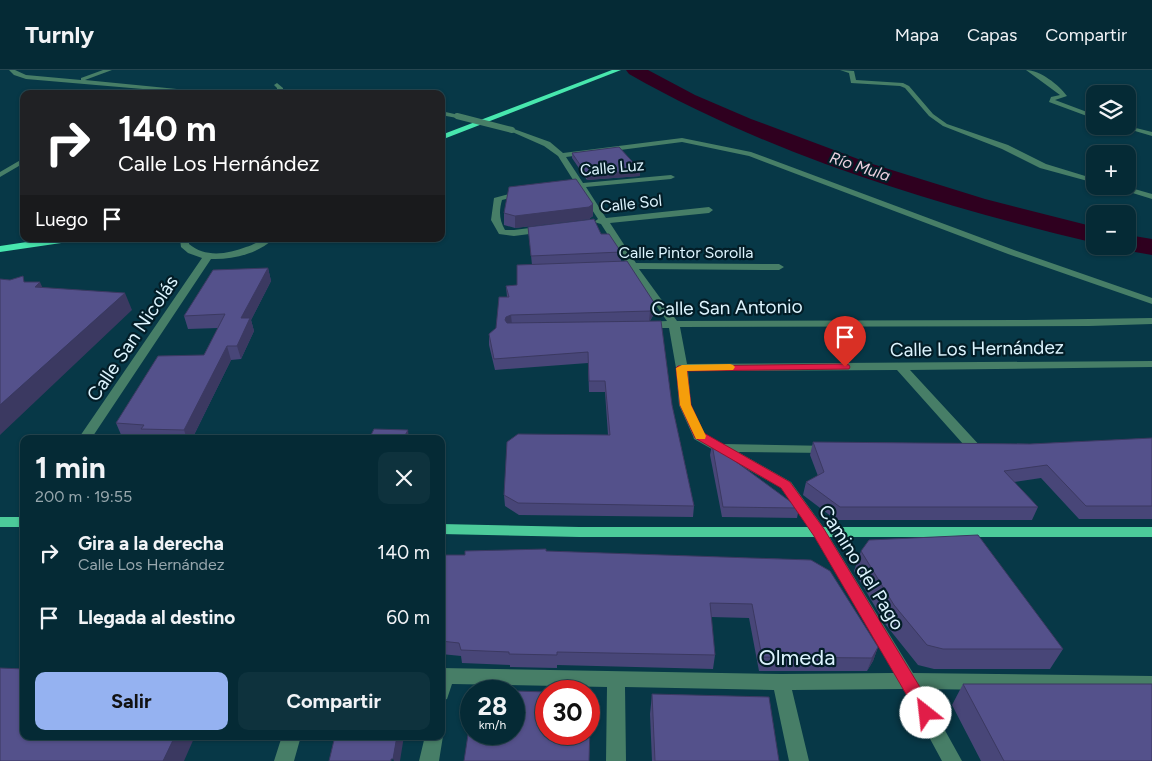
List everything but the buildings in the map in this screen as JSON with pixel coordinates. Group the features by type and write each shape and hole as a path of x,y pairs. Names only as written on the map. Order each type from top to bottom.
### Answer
{"highway":[{"path":"445,136 618,70"},
{"path":"0,249 48,242"}],"main road":[{"path":"0,522 20,522"},
{"path":"445,529 1152,532"}],"street":[{"path":"12,70 16,74 26,77 186,90"},
{"path":"78,81 109,70"},
{"path":"843,70 854,72 853,82 892,83 907,87 930,115 960,132 1005,147 1043,166 1086,178"},
{"path":"1029,70 1058,89 1064,96 1053,98 1051,101 1086,114"},
{"path":"277,85 280,90"},
{"path":"150,90 156,87"},
{"path":"445,114 512,130 547,144 561,155 633,266 672,321"},
{"path":"1136,130 1152,134"},
{"path":"561,155 682,140 751,154 1002,249 1152,302"},
{"path":"0,175 20,162"},
{"name":"Calle Luz","path":"562,187 670,177"},
{"path":"534,190 498,198 493,212 502,232 514,233 559,227"},
{"path":"1136,192 1152,196"},
{"name":"Calle Sol","path":"586,223 709,210"},
{"path":"185,242 184,245 188,250 208,256 238,253 252,249 263,242"},
{"name":"Calle San Nicolás","path":"87,435 208,256"},
{"name":"Calle Pintor Sorolla","path":"614,266 780,267"},
{"name":"Calle San Antonio","path":"636,326 672,321 1055,324 1152,321"},
{"name":"Camino del Pago","path":"672,321 682,368 685,405 699,436 786,485 819,532 908,681 952,761"},
{"name":"Calle Los Hernández","path":"682,368 1152,364"},
{"path":"902,367 982,451 957,451"},
{"path":"721,448 839,450"},
{"path":"616,679 616,761"},
{"name":"Olmeda","path":"445,681 616,679 1152,684"},
{"path":"781,682 799,761"},
{"path":"284,761 291,740"},
{"path":"429,761 433,740"}],"waterway":[{"name":"Río Mula","path":"635,70 716,112 858,167 976,204 1086,233"},
{"name":"Río Mula","path":"1136,244 1152,247"}],"slow traffic":[{"path":"701,436 699,436 685,405 682,368 730,367"}],"route":[{"path":"845,367 682,368 685,405 699,436 786,485 819,532 926,713"}]}
